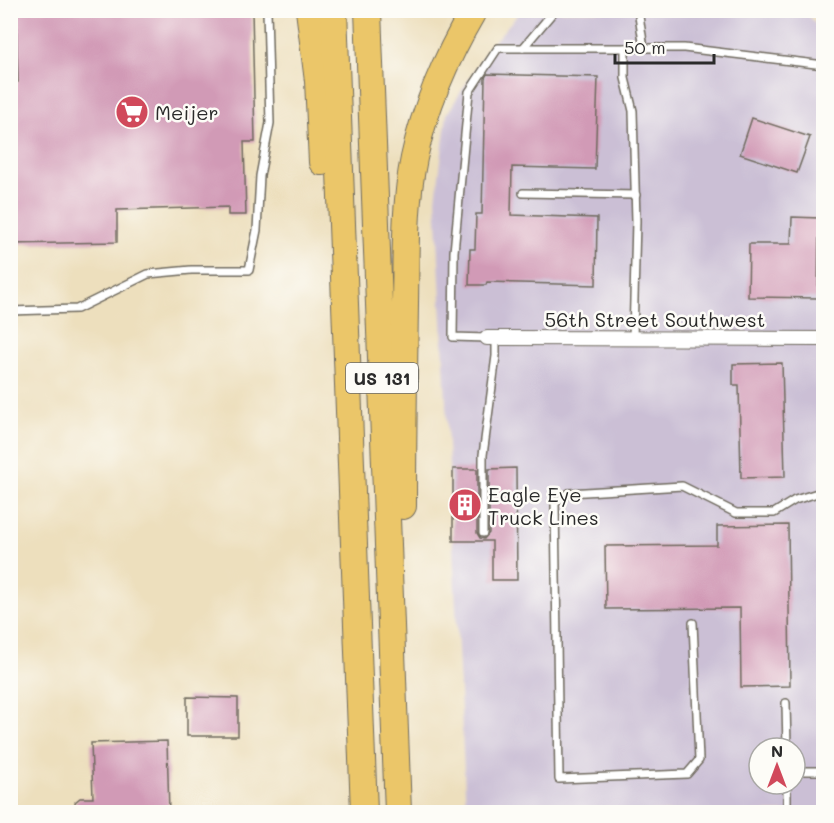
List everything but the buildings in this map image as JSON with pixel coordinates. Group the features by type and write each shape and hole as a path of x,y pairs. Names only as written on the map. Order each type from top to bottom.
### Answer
{"highway":[{"path":"309,10 318,81 328,252 347,363"},
{"name":"US 131","path":"334,10 364,813"},
{"name":"US 131","path":"368,10 398,813"},
{"path":"396,746 408,195 414,158 425,118 452,49 474,10"}],"street":[{"name":"56th Street Southwest","path":"491,338 824,339"}],"lane":[{"path":"10,311 77,309 148,274 191,270 249,270 257,230 260,176 270,123 267,10"},
{"path":"522,48 555,10"},
{"path":"638,10 644,48"},
{"path":"483,533 483,455 496,356 491,338 453,337 454,252 469,92 498,48 684,48 824,65"},
{"path":"625,48 625,78 633,111 636,195 633,338"},
{"path":"523,193 636,195"},
{"path":"10,464 10,474"},
{"path":"693,623 699,760 687,774 559,779 555,503 569,493 682,486 736,513 774,513 795,500 824,490"},
{"path":"786,703 787,736"},
{"path":"807,771 824,771"},
{"path":"787,796 787,813"}],"shaded area":[{"path":"521,11 804,11 823,32 823,812 466,812 436,199 447,114 490,46"}],"place":[{"name":"Meijer","path":"132,112"},
{"name":"Eagle Eye Truck Lines","path":"465,505"}]}
